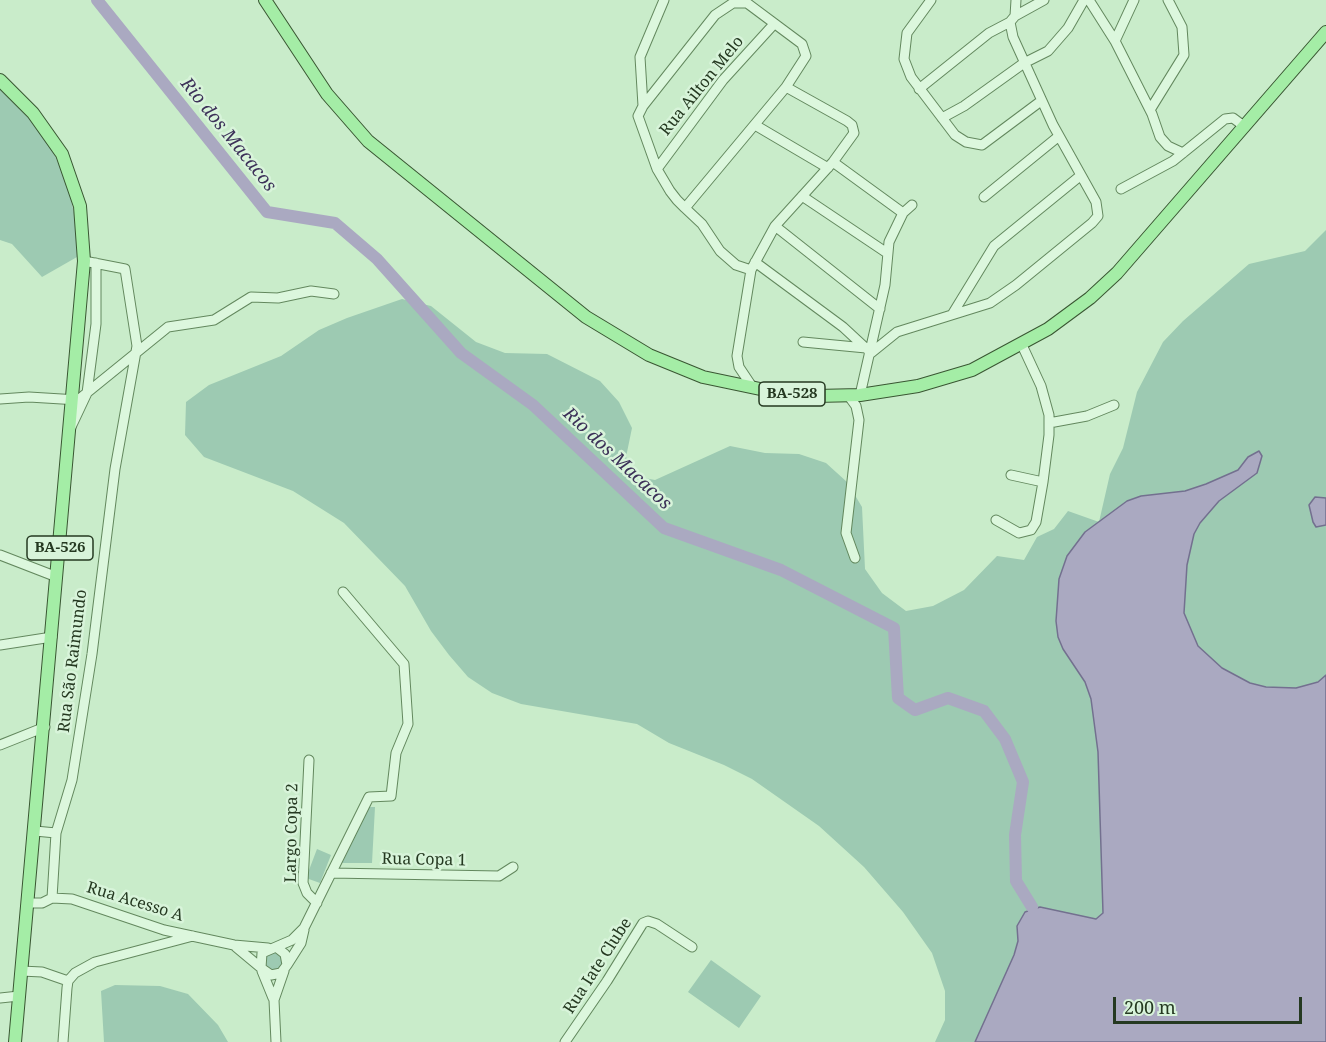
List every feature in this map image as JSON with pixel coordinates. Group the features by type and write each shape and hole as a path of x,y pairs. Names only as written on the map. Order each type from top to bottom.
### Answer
{"main road":[{"name":"BA-528","path":"266,0 327,94 368,141 579,312 615,337 668,364 703,377 784,394 854,395 918,386 972,370 1022,345 1090,298 1117,273 1326,32"},
{"name":"BA-526","path":"0,80 33,113 62,154 80,206 90,262 70,429 15,1042"}],"street":[{"path":"643,106 641,51 664,0"},
{"path":"931,0 905,39 906,68 919,89 961,139 982,145 1041,101"},
{"path":"803,342 868,351 897,332 990,303 1003,295 1098,216 1096,202 1041,101 1013,37 1012,19 1016,0"},
{"path":"919,89 989,33 1044,0"},
{"path":"942,118 964,106 1058,42 1084,0"},
{"path":"1089,0 1115,41 1150,110 1160,136 1168,146 1183,153"},
{"path":"1115,41 1134,0"},
{"path":"1150,110 1184,55 1182,27 1168,0"},
{"name":"Rua Ailton Melo","path":"786,87 804,60 806,49 747,3 733,3 715,15 638,112 638,124 657,169 670,191 702,224 720,252 736,265 753,266 843,327 868,351"},
{"name":"Rua Ailton Melo","path":"657,169 723,80 774,24"},
{"path":"685,208 786,87 847,121 853,129 853,137 775,226 753,266 738,356 739,367 753,388"},
{"path":"1121,189 1173,162 1225,119 1233,118 1245,127"},
{"path":"755,125 830,165 903,213"},
{"path":"984,197 1059,136"},
{"path":"953,313 994,246 1080,176"},
{"path":"802,196 886,253"},
{"path":"855,558 846,533 860,420 854,395 880,309 889,242 903,213 912,205"},
{"path":"775,226 880,309"},
{"path":"70,429 87,393 96,324 90,262"},
{"name":"Rua São Raimundo","path":"52,898 56,833 72,780 92,654 115,469 137,341 126,269 90,262"},
{"path":"0,399 29,397 73,401 87,393 164,329 214,320 251,297 278,298 312,291 334,294"},
{"path":"996,520 1019,532 1031,530 1036,522 1043,482 1049,423 1043,393 1022,345"},
{"path":"1049,423 1087,416 1114,405"},
{"path":"1011,475 1043,482"},
{"path":"0,555 57,576"},
{"path":"274,1000 286,967 301,944 304,928 369,797 392,796 396,753 408,724 405,668 343,592"},
{"path":"0,645 52,637"},
{"path":"0,745 45,727"},
{"name":"Largo Copa 2","path":"309,760 303,883 307,893 317,903"},
{"path":"35,831 56,833"},
{"name":"Rua Copa 1","path":"331,873 500,876 513,867"},
{"name":"Rua Acesso A","path":"28,903 42,903 52,898 72,898 154,927 234,945 273,947"},
{"name":"Rua Iate Clube","path":"566,1042 643,923 648,921 657,924 692,947"},
{"path":"276,1042 274,1000 261,969 261,953 292,940 304,928"},
{"path":"63,1042 63,1013 68,981 75,973 95,962 195,935"},
{"name":"Rua Acesso A","path":"234,945 261,969"},
{"path":"273,947 285,954 286,967"},
{"path":"261,969 271,975 286,967"},
{"path":"21,971 42,972 68,981"},
{"path":"0,998 19,996"}],"green space":[{"path":"0,89 31,119 51,146 68,187 76,221 77,257 42,277 12,244 0,240"},
{"path":"1326,230 1326,688 1154,862 988,1042 935,1042 945,1020 945,991 932,953 903,912 864,867 819,826 752,779 669,743 637,724 521,704 492,693 468,677 431,631 405,586 344,523 293,491 204,457 185,435 186,402 209,385 281,356 319,330 347,318 402,299 431,306 476,342 505,353 547,354 600,381 619,402 632,428 626,457 639,477 655,480 730,446 765,453 799,454 826,463 847,482 862,507 865,569 882,593 906,611 933,606 964,590 997,556 1024,560 1037,537 1054,529 1068,511 1099,522 1110,474 1123,448 1137,392 1163,342 1183,321 1249,264 1305,251"},
{"path":"369,807 375,807 372,863 342,863"},
{"path":"317,849 331,855 320,883 306,878"},
{"path":"269,950 283,954 282,969 268,973 261,960"},
{"path":"711,960 761,996 739,1028 688,992"},
{"path":"115,985 160,986 188,994 218,1025 228,1042 104,1042 101,991"}],"water":[{"path":"1259,451 1262,456 1257,473 1219,501 1200,523 1194,534 1187,565 1184,613 1198,646 1222,668 1250,683 1266,687 1296,688 1318,682 1326,675 1326,1042 975,1042 1014,955 1018,941 1017,926 1025,912 1040,907 1096,919 1103,913 1098,752 1091,699 1085,682 1063,649 1058,637 1056,621 1059,579 1067,556 1085,532 1127,501 1141,496 1185,491 1206,484 1238,470 1248,457"},
{"path":"1315,497 1326,498 1326,525 1316,527 1313,522 1309,505"}],"waterway":[{"name":"Rio dos Macacos","path":"97,0 267,212 335,223 377,259 461,353 533,405 664,528 781,570 894,628 898,698 915,710 948,698 984,711 1005,739 1023,782 1015,835 1016,881 1032,907"}]}
